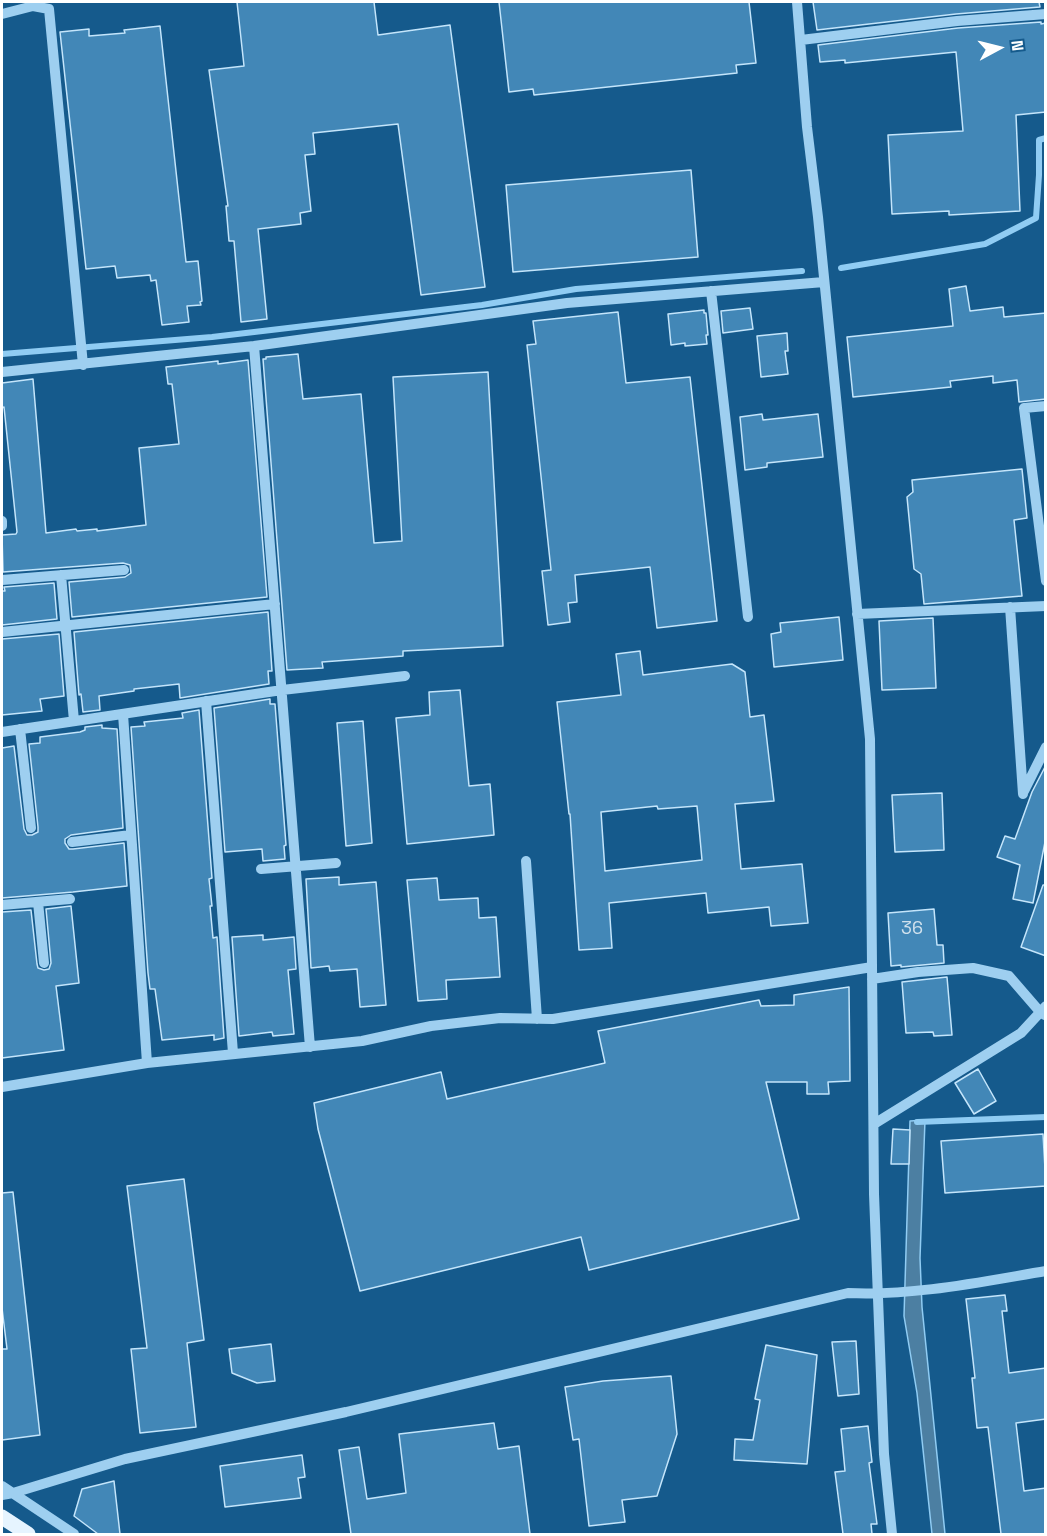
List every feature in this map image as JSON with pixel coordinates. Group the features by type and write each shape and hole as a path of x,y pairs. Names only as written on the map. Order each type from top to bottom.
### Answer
{"main road":[{"path":"2,1518 28,1534"}],"street":[{"path":"796,2 870,739 874,1194 884,1454 892,1534"},
{"path":"2,14 33,6 49,9 82,360"},
{"path":"801,40 957,21 1046,14"},
{"path":"2,372 82,360 254,346 567,303 824,282"},
{"path":"711,291 748,617"},
{"path":"254,346 310,1047"},
{"path":"1046,405 1024,408 1046,580"},
{"path":"2,521 2,526"},
{"path":"2,580 124,570"},
{"path":"61,575 74,721"},
{"path":"2,632 275,604"},
{"path":"857,614 1046,606"},
{"path":"1010,607 1023,794 1046,747"},
{"path":"2,732 282,690 405,676"},
{"path":"206,701 233,1053"},
{"path":"123,714 147,1063"},
{"path":"20,729 31,828"},
{"path":"72,842 131,835"},
{"path":"526,861 537,1019"},
{"path":"261,868 336,863"},
{"path":"2,905 70,899"},
{"path":"38,902 44,963"},
{"path":"2,1087 147,1063 362,1041 431,1026 500,1018 553,1019 872,967"},
{"path":"872,979 918,972 973,968 1009,976 1044,1011 1021,1033 874,1124"},
{"path":"7,1494 125,1459 388,1402 848,1293 879,1295 925,1291 1046,1271"},
{"path":"2,1486 7,1494 74,1534"}],"water":[{"path":"925,1120 920,1258 922,1307 945,1534 932,1534 917,1393 904,1316 910,1121"}],"building":[{"path":"237,2 374,2 378,35 450,25 485,287 421,295 398,124 313,133 315,154 305,155 311,211 300,213 301,224 258,229 267,319 241,322 234,241 229,241 226,206 228,206 209,70 244,66"},
{"path":"499,2 749,2 756,63 736,65 737,73 534,95 533,89 509,92"},
{"path":"813,2 1039,2 1040,7 817,30"},
{"path":"1041,22 1041,24 1046,23 1046,112 1016,115 1020,211 949,215 949,211 892,214 888,135 963,131 956,52 845,63 845,60 820,62 818,45 958,28"},
{"path":"160,26 186,262 198,261 202,301 201,305 187,306 189,322 162,325 156,280 151,281 150,275 117,278 115,266 86,269 60,32 89,29 89,36 125,33 124,30"},
{"path":"691,170 698,257 513,272 506,185"},
{"path":"966,286 970,311 1003,307 1004,317 1046,313 1046,399 1019,402 1017,380 993,383 993,376 950,381 951,387 853,397 847,337 953,326 949,289"},
{"path":"750,308 753,329 723,333 721,311"},
{"path":"704,310 707,344 671,345 668,314"},
{"path":"618,312 626,383 690,377 717,621 657,628 650,567 575,575 577,602 568,603 570,622 548,625 542,571 551,570 527,345 536,344 533,321"},
{"path":"787,333 788,351 785,351 788,374 761,377 757,336"},
{"path":"298,354 303,399 361,394 374,543 402,541 393,377 488,372 503,646 403,651 403,656 322,662 323,668 287,670 263,359"},
{"path":"248,360 267,597 72,617 69,582 125,577 131,573 130,565 123,563 3,572 2,535 17,532 4,407 2,408 2,383 33,379 46,533 76,529 77,531 97,529 97,531 146,525 139,448 179,444 172,384 168,384 166,367"},
{"path":"762,414 763,420 818,414 823,457 767,463 767,467 745,470 740,417"},
{"path":"1022,469 1027,518 1014,520 1022,596 924,604 921,574 914,569 907,497 913,492 912,480"},
{"path":"54,583 57,619 2,625 4,587"},
{"path":"268,612 272,671 268,671 269,684 180,698 179,684 134,689 134,691 99,696 100,710 83,712 81,694 79,695 74,632"},
{"path":"839,617 843,660 774,667 771,634 781,632 780,623"},
{"path":"933,618 936,688 882,690 879,621"},
{"path":"59,634 64,696 40,699 42,711 2,715 2,639"},
{"path":"640,651 643,675 732,664 745,672 750,717 764,715 774,801 735,804 741,869 802,864 808,923 771,926 769,907 708,913 706,893 609,903 612,948 579,950 570,814 557,702 621,695 616,654","holes":["657,806 658,809 697,806 702,860 605,871 601,812"]},
{"path":"460,690 469,786 490,784 494,835 407,844 396,718 430,715 429,692"},
{"path":"270,699 270,704 275,704 286,845 284,846 285,859 263,861 262,849 225,852 214,708"},
{"path":"199,710 212,878 209,879 212,906 210,906 213,938 217,937 224,1038 214,1040 214,1035 162,1040 155,989 150,989 148,973 131,727 145,726 144,722 183,718 182,713"},
{"path":"363,721 372,843 346,846 337,723"},
{"path":"102,725 102,728 117,729 123,828 71,835 65,839 65,843 69,849 73,849 124,843 127,886 2,898 2,748 14,746 24,829 27,835 32,835 38,832 38,827 29,744 40,743 40,737 80,732 85,730 85,727"},
{"path":"1046,765 1046,837 1033,903 1013,899 1020,865 997,857 1005,836 1015,839 1032,792"},
{"path":"942,793 944,850 895,852 892,795"},
{"path":"339,877 339,885 376,882 386,1005 360,1007 357,969 330,971 329,966 311,968 306,879"},
{"path":"437,878 439,900 478,898 479,918 496,917 500,977 446,980 447,999 418,1001 407,880"},
{"path":"1043,885 1046,885 1046,956 1021,947"},
{"path":"71,906 79,983 56,986 64,1050 2,1058 2,912 31,910 37,964 38,968 44,970 49,969 51,963 46,909"},
{"path":"934,909 937,945 943,945 944,963 891,966 888,913"},
{"path":"263,935 263,940 294,937 296,969 288,970 294,1034 273,1036 272,1032 239,1036 232,937"},
{"path":"947,977 952,1035 934,1036 933,1032 906,1033 902,982"},
{"path":"849,987 850,1081 828,1082 829,1094 807,1094 807,1082 766,1082 799,1219 589,1270 581,1237 360,1291 318,1129 314,1103 441,1072 447,1099 605,1063 598,1031 759,1000 761,1006 794,1005 794,995"},
{"path":"978,1069 996,1101 974,1114 955,1083"},
{"path":"893,1129 910,1130 909,1164 891,1164"},
{"path":"1043,1134 1046,1186 945,1193 941,1141"},
{"path":"184,1179 204,1340 187,1343 196,1427 140,1433 131,1349 147,1348 127,1186"},
{"path":"13,1192 40,1435 2,1440 2,1349 7,1349 2,1308 2,1193"},
{"path":"1005,1295 1007,1311 1002,1311 1009,1373 1046,1368 1046,1419 1016,1423 1024,1491 1046,1488 1046,1534 1001,1534 988,1427 977,1428 972,1378 975,1378 966,1299"},
{"path":"856,1341 859,1394 838,1396 832,1342"},
{"path":"271,1344 275,1381 257,1383 232,1373 229,1349"},
{"path":"766,1345 817,1355 807,1464 734,1460 735,1439 753,1440 760,1400 755,1399"},
{"path":"671,1376 677,1434 657,1496 622,1500 625,1522 589,1526 579,1439 573,1440 565,1387 603,1381"},
{"path":"494,1423 498,1449 519,1446 530,1534 351,1534 339,1450 359,1447 367,1499 406,1493 399,1434"},
{"path":"868,1426 872,1462 869,1463 877,1524 871,1524 872,1534 843,1534 835,1472 845,1471 841,1429"},
{"path":"302,1455 305,1477 298,1478 301,1498 225,1507 220,1466"},
{"path":"114,1481 120,1534 98,1534 74,1516 82,1489"}],"waterway":[{"path":"841,268 985,244 1036,218 1039,140 1046,138"},
{"path":"2,354 212,337 482,305 576,289 802,271"},
{"path":"917,1122 1046,1117"}]}
